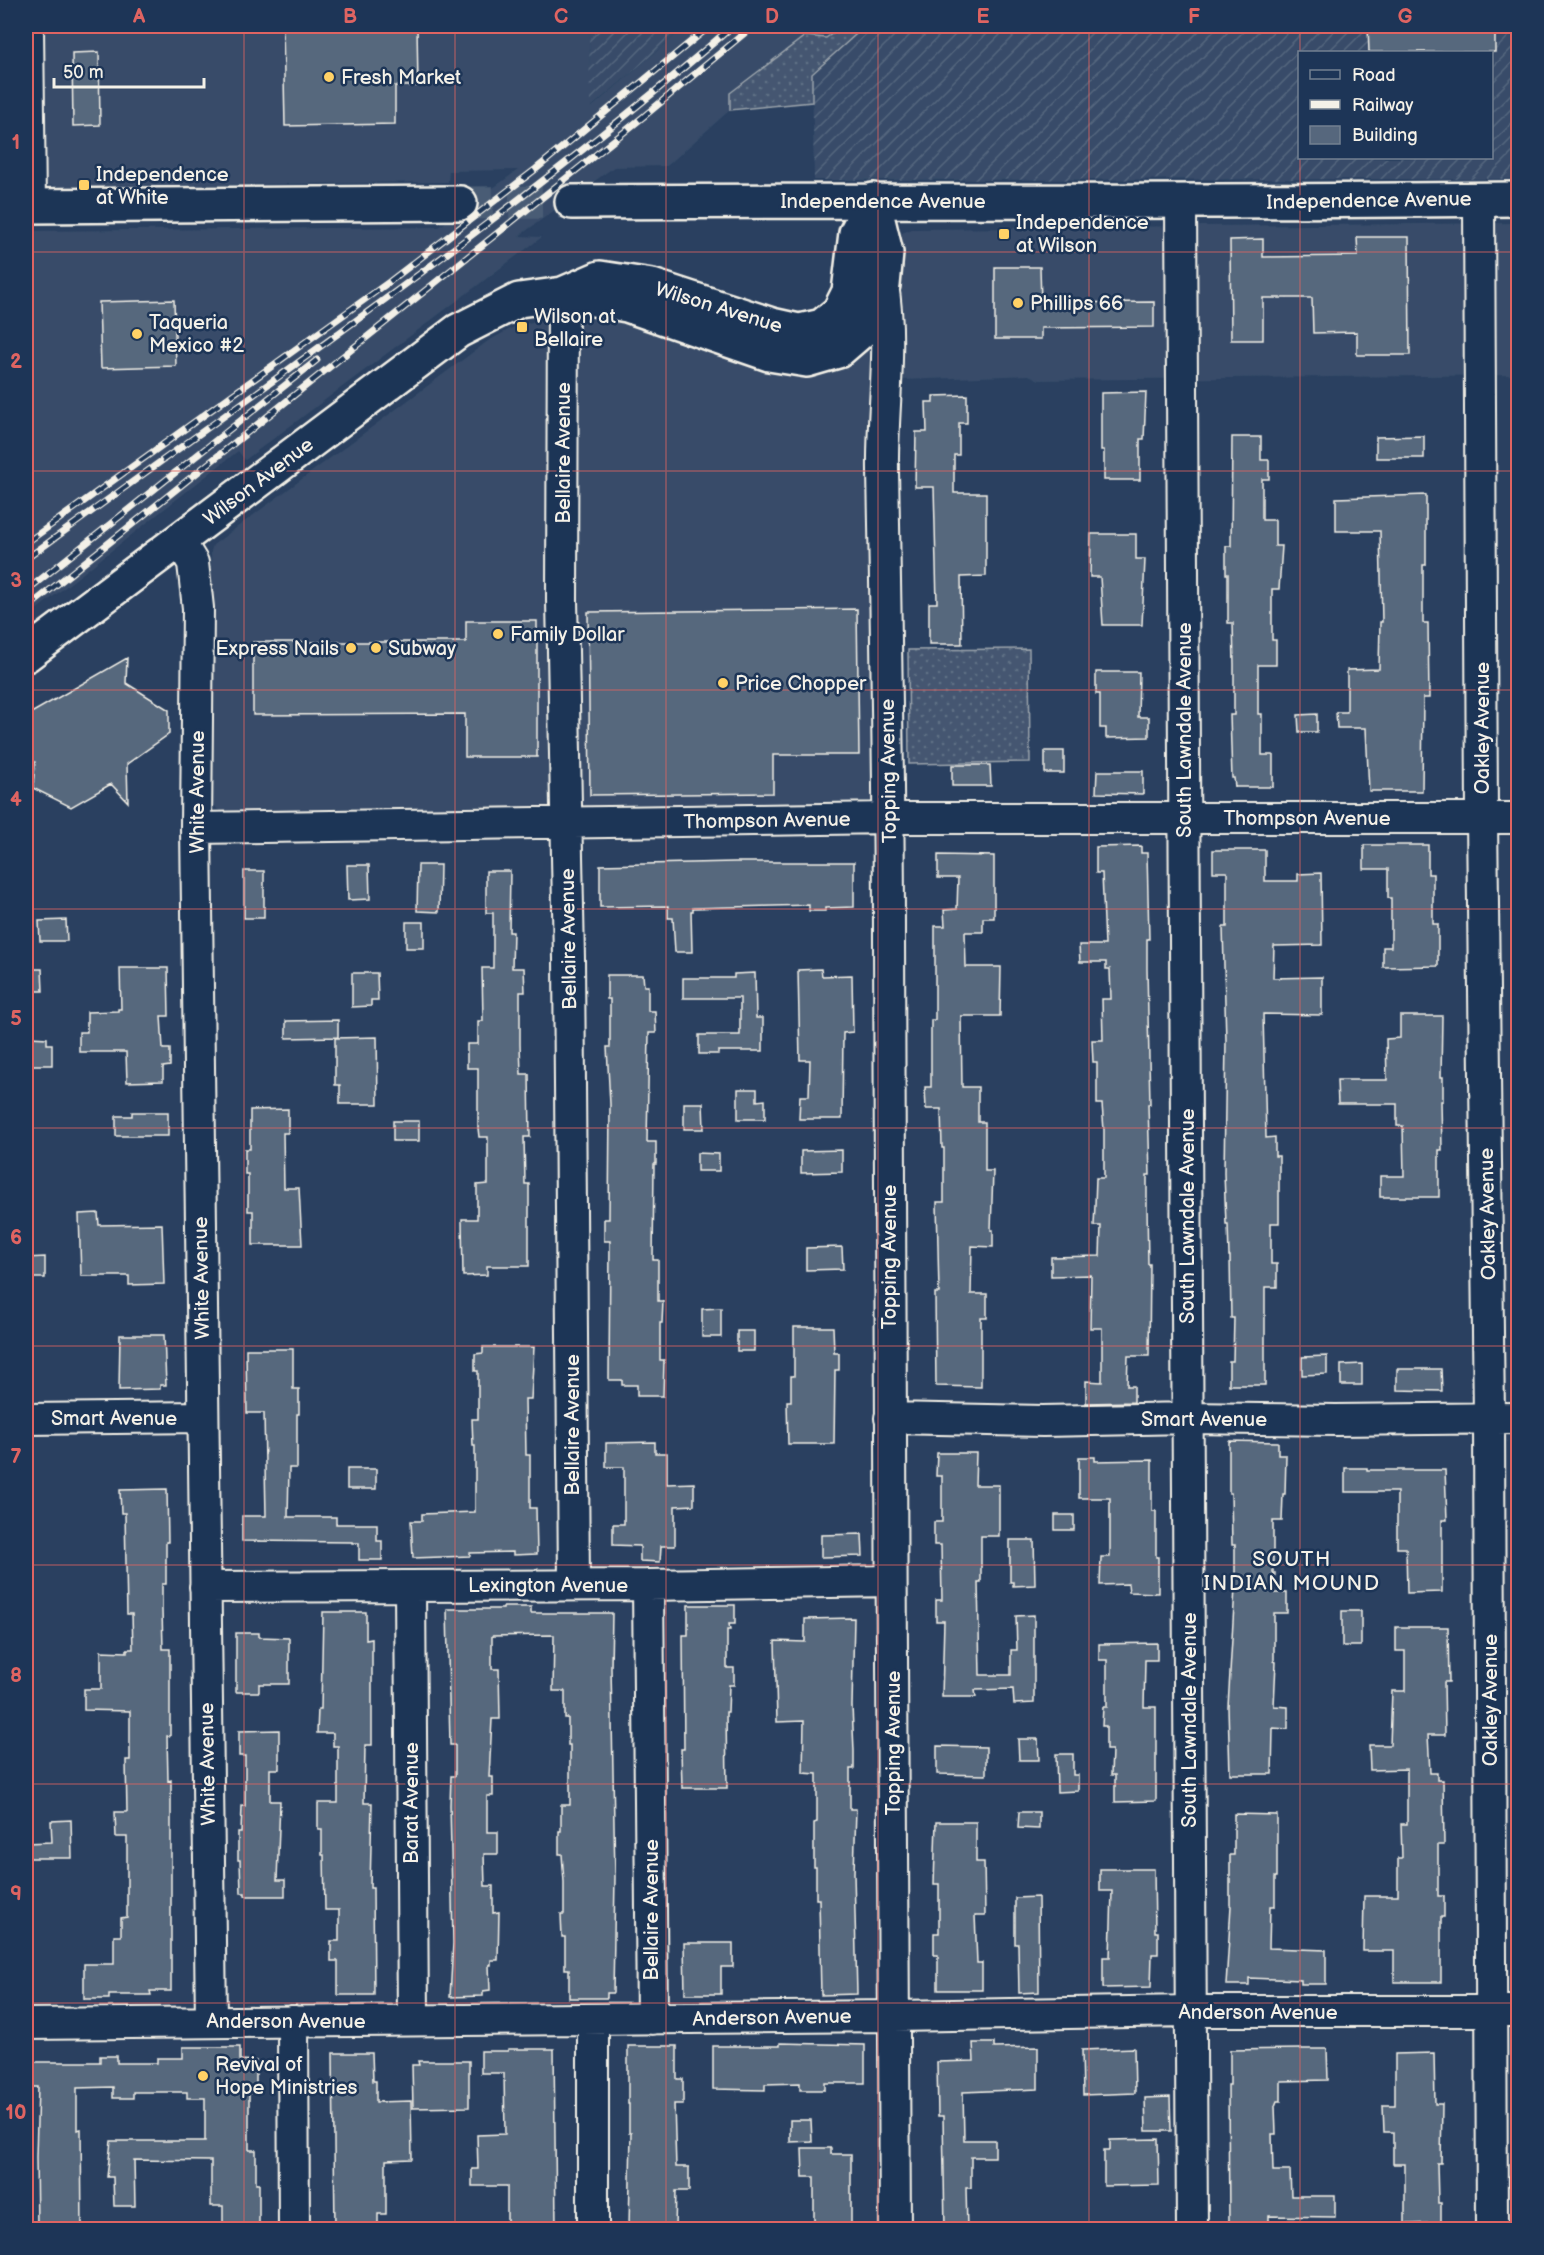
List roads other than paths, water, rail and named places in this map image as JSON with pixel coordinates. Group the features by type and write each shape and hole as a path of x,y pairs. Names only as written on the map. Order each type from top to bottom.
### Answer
{"main road":[{"name":"Independence Avenue","path":"572,202 873,200 1180,202 1518,199"},
{"name":"Wilson Avenue","path":"563,294 627,305 769,354 807,360 838,351 860,332 871,317 883,285 886,253 873,200"},
{"name":"Wilson Avenue","path":"26,655 458,332 519,300 563,294 600,278 652,286 772,325 799,331 822,326 839,312 849,292 856,233 873,200"},
{"path":"28,206 460,203"}],"street":[{"path":"28,26 28,206"},
{"name":"Oakley Avenue","path":"1479,199 1482,818 1504,1418 1504,2012 1492,2229"},
{"name":"South Lawndale Avenue","path":"1180,202 1192,2229"},
{"name":"Topping Avenue","path":"883,285 887,320 883,439 889,818 895,2229"},
{"name":"Bellaire Avenue","path":"563,294 562,600 574,1585"},
{"name":"White Avenue","path":"178,540 194,562 198,608 196,828 211,2021"},
{"name":"Thompson Avenue","path":"196,828 889,818 1518,818"},
{"name":"Smart Avenue","path":"26,1419 203,1418"},
{"name":"Smart Avenue","path":"890,1418 1043,1421 1188,1418 1336,1420 1504,1418"},
{"name":"Lexington Avenue","path":"205,1587 648,1585 891,1581"},
{"name":"Bellaire Avenue","path":"648,1585 652,2019"},
{"name":"Barat Avenue","path":"410,1586 413,2020"},
{"name":"Anderson Avenue","path":"26,2024 652,2019 1190,2011 1504,2012"},
{"path":"593,2019 593,2229"},
{"path":"293,2021 294,2229"}],"tunnel":[{"path":"460,203 572,202"}],"railway":[{"path":"26,543 389,282 536,169 710,26"},
{"path":"26,559 474,234 648,97 733,26"},
{"path":"26,609 643,117 753,26"},
{"path":"26,591 317,360"}],"place":[{"name":"Fresh Market","path":"329,77"},
{"name":"Independence at White","path":"84,185"},
{"name":"Independence at Wilson","path":"1004,234"},
{"name":"Phillips 66","path":"1018,303"},
{"name":"Wilson at Bellaire","path":"522,327"},
{"name":"Taqueria Mexico #2","path":"137,334"},
{"name":"Family Dollar","path":"498,634"},
{"name":"Express Nails","path":"351,648"},
{"name":"Subway","path":"376,648"},
{"name":"Price Chopper","path":"723,683"},
{"name":"Revival of Hope Ministries","path":"203,2076"}],"district":[{"name":"SOUTH INDIAN MOUND","path":"1292,1571"}]}
